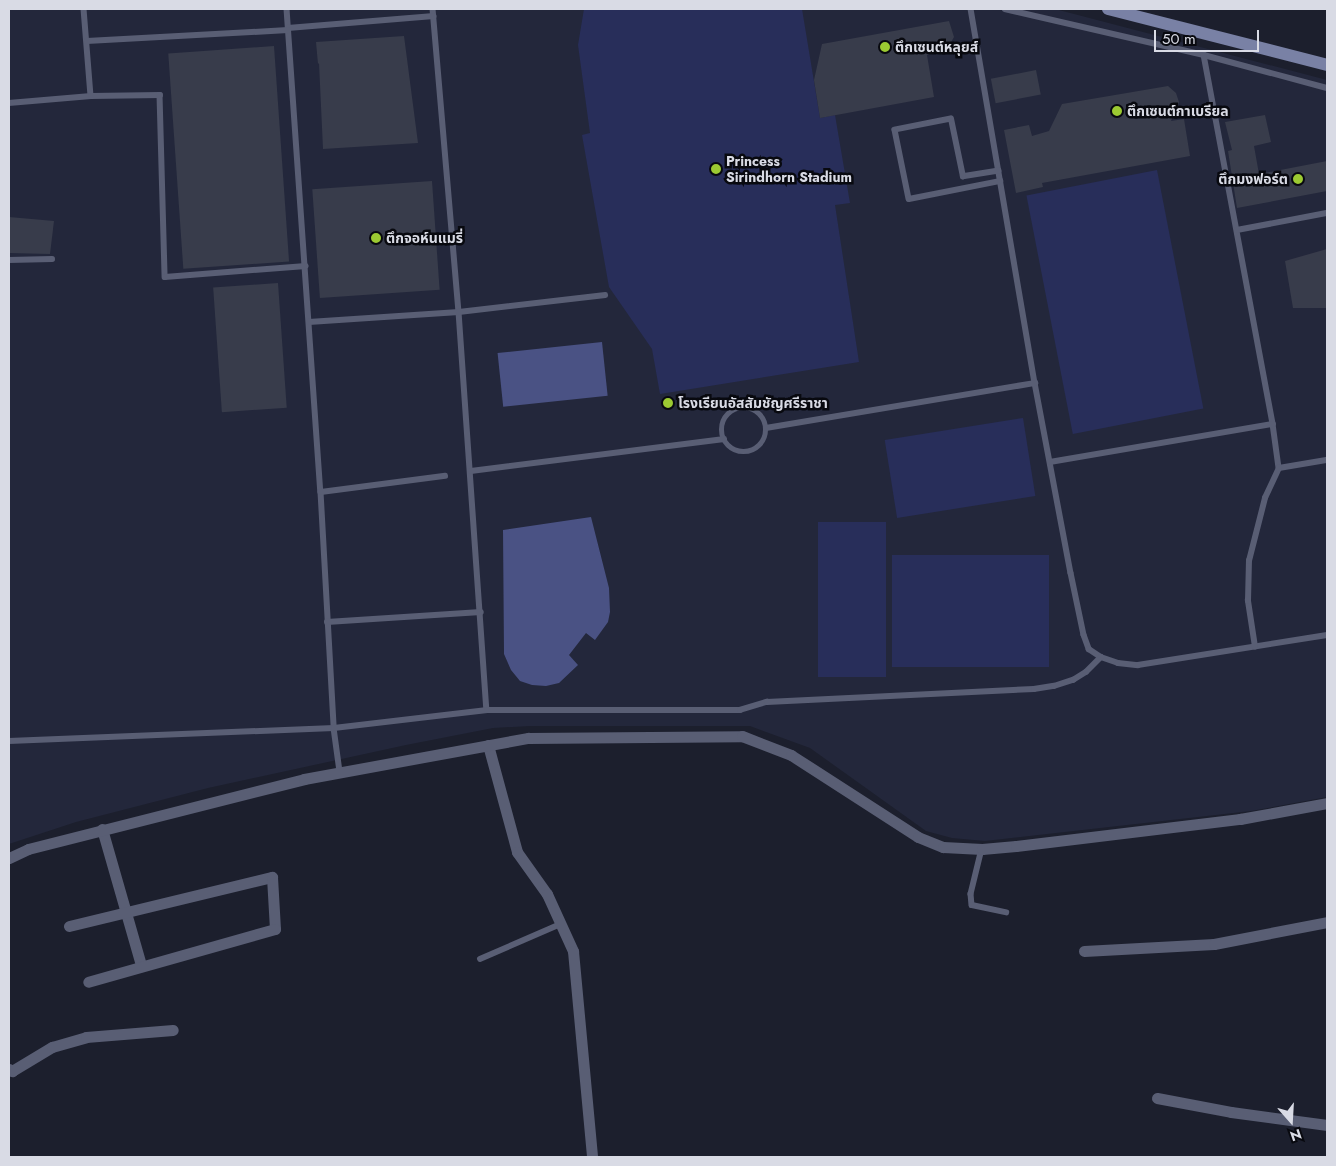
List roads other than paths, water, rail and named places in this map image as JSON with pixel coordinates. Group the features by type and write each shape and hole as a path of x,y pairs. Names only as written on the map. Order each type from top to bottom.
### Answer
{"main road":[{"path":"1108,9 1327,65"}],"street":[{"path":"9,858 28,849 102,829 304,779 528,738 742,736 791,755 918,837 943,847 982,850 1240,819 1327,803"},
{"path":"488,745 517,852 547,894 572,951 592,1157"},
{"path":"102,829 142,965"},
{"path":"69,926 272,877 275,929 142,965 88,982"},
{"path":"1084,951 1214,944 1327,922"},
{"path":"9,1069 12,1071 52,1047 86,1037 173,1030"},
{"path":"1157,1098 1232,1112 1327,1125"}],"lane":[{"path":"84,9 91,96"},
{"path":"287,9 321,492 334,728 340,772"},
{"path":"433,9 459,312 487,710"},
{"path":"971,9 1035,383 1084,635 1089,649 1101,658 1118,663 1138,665 1327,635"},
{"path":"1005,9 1204,55 1327,88"},
{"path":"87,41 288,29 434,16"},
{"path":"1204,55 1273,424 1279,468 1263,506 1249,561 1248,601 1255,647"},
{"path":"9,103 91,96 160,95 164,277 306,266"},
{"path":"999,170 963,177 950,119 895,130 909,198 1000,181"},
{"path":"1237,230 1327,213"},
{"path":"9,260 52,259"},
{"path":"309,322 459,312 605,295"},
{"path":"766,428 1035,383"},
{"path":"746,409 760,415 766,428 764,441 759,447 747,452 733,449 724,439 724,424 732,413 739,410 746,409"},
{"path":"1050,462 1273,424"},
{"path":"471,471 724,439"},
{"path":"1279,468 1327,460"},
{"path":"321,492 445,476"},
{"path":"327,622 481,612"},
{"path":"9,740 334,728 487,710 740,710 767,702 1034,689 1054,686 1073,680 1086,672 1101,658"},
{"path":"982,850 970,894 972,905 1006,912"},
{"path":"480,959 560,924"}],"place":[{"name":"ตึกเซนต์หลุยส์","path":"885,47"},
{"name":"ตึกเซนต์กาเบรียล","path":"1117,111"},
{"name":"Princess Sirindhorn Stadium","path":"716,169"},
{"name":"ตึกมงฟอร์ต","path":"1298,179"},
{"name":"ตึกจอห์นแมรี่","path":"376,238"},
{"name":"โรงเรียนอัสสัมชัญศรีราชา","path":"668,403"}]}
